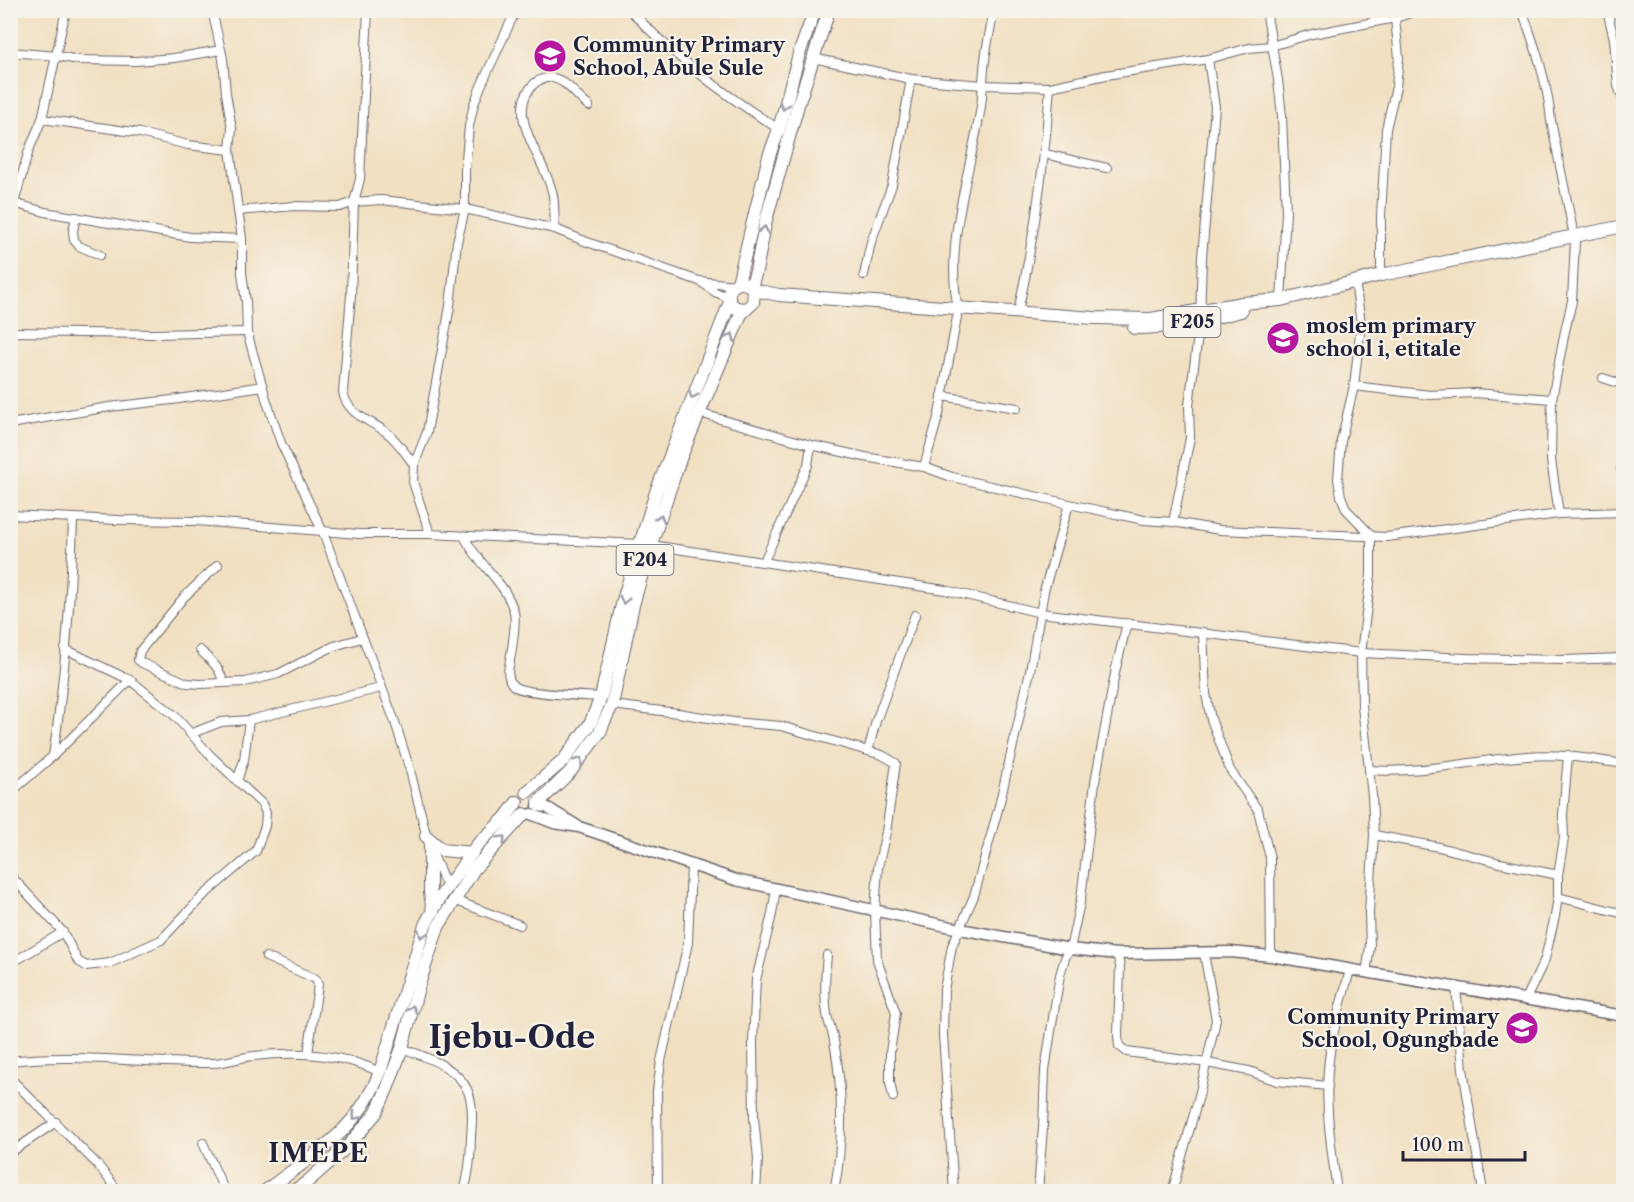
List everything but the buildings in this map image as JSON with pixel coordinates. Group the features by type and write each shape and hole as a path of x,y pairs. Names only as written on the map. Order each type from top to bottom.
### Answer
{"main road":[{"name":"F204","path":"292,1191 306,1183 326,1166 367,1126 376,1113 402,1048 430,947 438,927 474,869 570,772 600,732 612,705 664,470 729,300 729,293 736,284 769,156 779,129 799,54 815,10"},
{"name":"F204","path":"264,1191 343,1132 360,1113 380,1072 418,943 447,887 520,796 547,777 572,750 590,724 601,697 623,600 699,413 741,314 751,297 766,220 829,10"},
{"name":"F205","path":"751,297 779,295 957,313 1145,328 1356,288 1623,226"},
{"name":"F205","path":"957,313 1018,312 1135,320 1200,316 1242,303 1281,300 1381,275 1575,238 1623,232"},
{"path":"729,300 736,308 751,297 743,283 736,284"},
{"path":"517,802 519,809 533,809 533,794 527,792"},
{"path":"428,841 442,850 472,853"},
{"path":"428,841 430,892 434,912"}],"street":[{"path":"10,227 12,203 29,150 42,119 66,10"},
{"path":"212,10 221,50 232,129 230,150 242,239 247,332 281,443 322,530 405,752 428,841 447,887"},
{"path":"368,10 360,179 354,202 351,295 342,382 344,402 357,415 388,433 414,465"},
{"path":"430,534 413,482 414,465 427,432 450,306 457,242 465,209 465,170 469,126 474,104 516,10"},
{"path":"924,467 942,396 957,313 953,279 954,261 994,10"},
{"path":"1266,10 1282,116 1286,212 1281,300"},
{"path":"1373,10 1375,22"},
{"path":"813,58 911,79 983,85 1050,87 1106,75 1208,59 1249,48 1271,46 1312,34 1395,18 1421,10"},
{"path":"1522,10 1532,37 1549,102 1575,238 1572,301 1552,399 1551,460 1559,514"},
{"path":"1607,10 1620,60 1618,86 1623,102"},
{"path":"630,11 688,66 735,102 779,129"},
{"path":"1381,275 1381,216 1386,129 1396,87 1399,58 1395,18"},
{"path":"10,52 79,60 136,61 174,58 221,50"},
{"path":"1173,522 1190,438 1189,405 1200,316 1202,257 1215,107 1208,59"},
{"path":"555,229 553,196 543,165 522,118 522,102 527,90 537,80 553,78 571,88 578,98 589,106"},
{"path":"864,275 871,242 892,185 911,79"},
{"path":"1018,312 1029,263 1045,154 1050,87"},
{"path":"42,119 140,133 188,145 230,150"},
{"path":"1045,154 1107,168"},
{"path":"238,211 294,206 340,207 354,202 381,200 465,209 555,229 699,281 736,284"},
{"path":"12,203 45,212 190,237 242,239"},
{"path":"76,217 74,240 79,246 99,255"},
{"path":"699,281 729,300"},
{"path":"1356,288 1360,324 1354,386 1341,441 1338,479 1346,509 1371,536 1371,575 1361,653 1362,706 1370,770 1374,835 1370,947 1366,973"},
{"path":"10,332 153,334 247,332"},
{"path":"1602,378 1623,385"},
{"path":"10,424 91,409 172,400 263,386"},
{"path":"1354,386 1430,395 1475,393 1552,399"},
{"path":"942,396 1017,408"},
{"path":"699,413 811,445 865,458 924,467 952,477 1069,504 1144,520 1173,522 1220,530 1387,537 1559,514 1623,512 1623,482"},
{"path":"764,561 808,465 811,445"},
{"path":"1623,456 1621,470 1623,475"},
{"path":"954,1191 943,1035 944,990 952,946 974,896 999,806 1015,741 1044,591 1069,504"},
{"path":"10,515 196,521 359,534 430,534 646,544 945,590 1041,613 1361,653 1562,660 1623,658"},
{"path":"53,756 72,577 73,518"},
{"path":"464,536 471,551 492,573 514,611 516,620 508,669 510,681 516,688 532,691 601,697"},
{"path":"218,565 169,615 140,651 138,660 187,683 245,682 278,674 334,646 362,638"},
{"path":"868,751 876,721 915,615"},
{"path":"1038,1191 1045,1070 1060,975 1070,949 1081,898 1095,782 1126,622"},
{"path":"1203,632 1206,694 1211,719 1230,770 1258,810 1270,858 1271,956"},
{"path":"10,875 63,932 78,961 86,966 110,963 160,940 203,896 255,851 265,826 266,813 262,804 190,734 174,715 130,680 65,649"},
{"path":"200,650 218,667 223,683"},
{"path":"10,793 53,756 130,680"},
{"path":"190,734 221,722 249,720 381,688"},
{"path":"612,705 678,712 732,722 781,726 882,754 896,763 886,832 878,867 875,911 877,960 896,1013 890,1052 890,1082 893,1097"},
{"path":"237,780 244,760 249,720"},
{"path":"1370,770 1414,770 1508,758 1568,755 1623,764"},
{"path":"1526,999 1545,959 1558,897 1558,875 1564,838 1563,815 1568,755"},
{"path":"533,809 554,823 579,827 736,880 875,911 1070,949 1117,954 1231,952 1271,956 1623,1016"},
{"path":"1374,835 1439,847 1558,875"},
{"path":"658,1191 657,1090 661,1061 688,943 691,865"},
{"path":"756,1191 758,1159 754,1118 753,1042 756,980 776,889"},
{"path":"1558,897 1623,914"},
{"path":"454,900 519,925"},
{"path":"10,964 63,932"},
{"path":"1172,1191 1207,1063 1216,1020 1204,953"},
{"path":"1117,954 1120,966 1119,1046 1126,1052 1249,1071 1277,1081 1328,1086"},
{"path":"827,955 824,987 826,1015 834,1040 843,1127 834,1191"},
{"path":"266,957 316,979 318,985 308,1054"},
{"path":"1337,1191 1328,1120 1330,1050 1350,970"},
{"path":"1456,986 1463,1069 1483,1191"},
{"path":"402,1048 441,1063 455,1075 467,1091 471,1101 471,1142 469,1170 464,1191"},
{"path":"10,1060 52,1057 216,1064 253,1056 308,1054 346,1058 380,1072"},
{"path":"10,1078 97,1164 119,1191"},
{"path":"10,1153 56,1122"},
{"path":"203,1143 225,1191"}],"place":[{"name":"Community Primary School, Abule Sule","path":"550,56"},
{"name":"moslem primary school i, etitale","path":"1283,338"},
{"name":"Community Primary School, Ogungbade","path":"1522,1028"}],"district":[{"name":"Ijebu-Ode","path":"512,1037"},
{"name":"IMEPE","path":"319,1153"}]}
